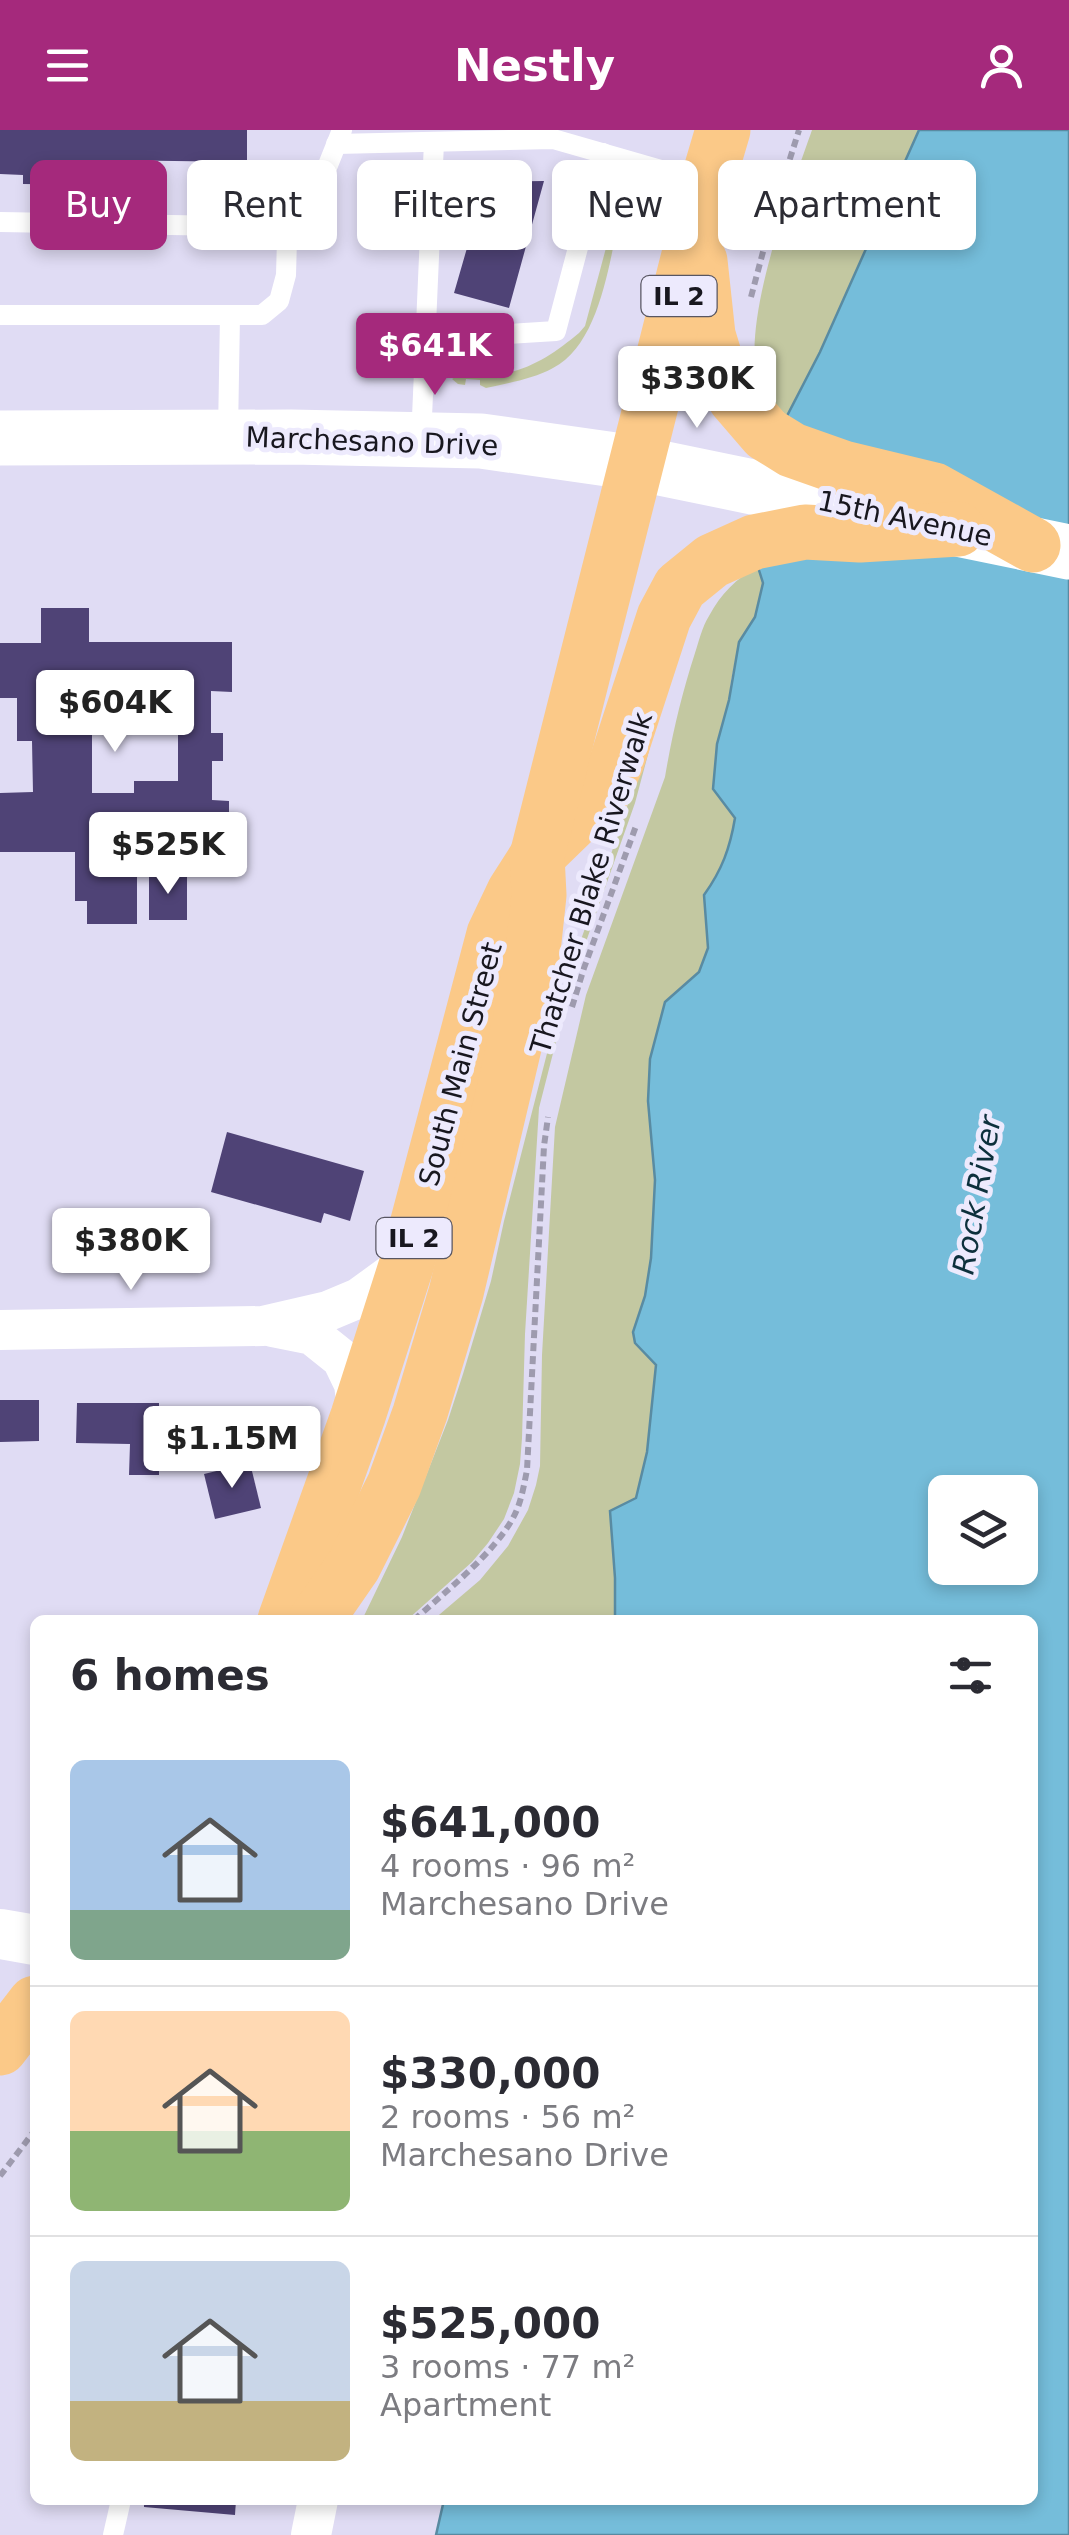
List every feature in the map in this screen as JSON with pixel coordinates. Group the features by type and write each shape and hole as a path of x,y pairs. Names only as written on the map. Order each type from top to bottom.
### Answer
{"main road":[{"name":"South Main Street","path":"286,1615 358,1416 407,1264 494,934 537,856 723,130"},
{"path":"703,199 700,273 708,334 718,368 735,398 766,434 792,450 843,468 934,490 1051,548"},
{"name":"Marchesano Drive","path":"0,438 481,441 741,483"},
{"name":"15th Avenue","path":"741,483 1051,548"},
{"path":"537,856 603,792 617,761 664,617 680,587 712,561 754,542 804,532 860,535 958,529"},
{"name":"South Main Street","path":"319,1615 354,1565 394,1485 456,1293 533,952 540,895 537,856"},
{"path":"0,2048 30,2009"}],"street":[{"path":"263,1326 328,1311 364,1296 407,1264"},
{"path":"0,1330 263,1326 312,1335 342,1359 354,1384 358,1416"},
{"path":"0,1934 30,1939"},
{"path":"311,2535 317,2505"}],"lane":[{"path":"339,137 434,142 553,139 603,153 703,199"},
{"path":"421,440 434,142"},
{"path":"426,339 556,331 603,153"},
{"path":"0,222 187,225"},
{"path":"0,314 262,316 279,300 286,276 287,250"},
{"path":"228,437 230,315"},
{"path":"113,2535 119,2505"}],"path":[{"path":"746,313 799,130"},
{"name":"Thatcher Blake Riverwalk","path":"570,1014 640,812"},
{"path":"420,1615 481,1560 515,1516 522,1492 528,1451 544,1146 551,1102"},
{"path":"0,2176 30,2137"}],"green space":[{"path":"812,130 919,130 906,160 802,160"},
{"path":"605,250 612,250 592,321 569,356 537,375 486,388 480,380 466,379 465,385 452,379 464,374 500,374 522,369 552,353 585,326"},
{"path":"772,250 865,250 806,383 787,416 764,394 756,370 755,339"},
{"path":"758,567 763,583 755,617 739,642 717,744 713,789 735,818 728,849 704,895 708,948 699,972 665,1002 648,1101 655,1180 651,1258 645,1296 633,1332 635,1343 656,1365 647,1452 636,1498 610,1511 615,1615 439,1615 480,1580 508,1546 528,1510 536,1485 555,1127 586,995 665,777 703,629 724,594"},
{"path":"657,696 650,747 635,803 570,987 539,1108 522,1438 514,1493 504,1519 488,1543 413,1615 364,1615 402,1537 463,1374 491,1281 563,991 625,814"}],"water":[{"name":"Rock River","path":"919,130 1069,130 1069,2535 436,2535 443,2505 1038,2505 1038,1615 615,1615 610,1511 636,1498 647,1452 656,1365 635,1343 633,1332 645,1296 651,1258 655,1180 648,1101 650,1059 665,1002 699,972 708,948 704,895 724,858 735,818 713,789 717,744 739,642 755,617 763,583 758,567 787,416 865,250 976,250 976,160 906,160"}],"building":[{"path":"0,130 247,130 247,160 30,160 30,184 23,184 23,175 0,174"},
{"path":"532,181 544,181 532,225"},
{"path":"466,250 525,250 509,308 454,293"},
{"path":"41,608 89,608 89,642 232,642 232,692 211,691 211,733 223,733 223,761 212,761 212,800 229,801 229,858 137,858 137,924 87,924 87,901 75,901 75,852 0,852 0,793 33,792 32,741 17,741 17,698 0,698 0,643 41,643","holes":["92,696 178,696 178,781 134,781 134,793 92,793"]},
{"path":"149,874 187,874 187,920 149,920"},
{"path":"227,1132 364,1171 350,1221 324,1213 321,1223 211,1192"},
{"path":"0,1400 39,1400 39,1441 0,1442"},
{"path":"77,1403 159,1403 159,1475 129,1475 130,1444 76,1443"},
{"path":"250,1463 261,1508 215,1519 204,1474"},
{"path":"144,2505 236,2505 235,2515"}]}
